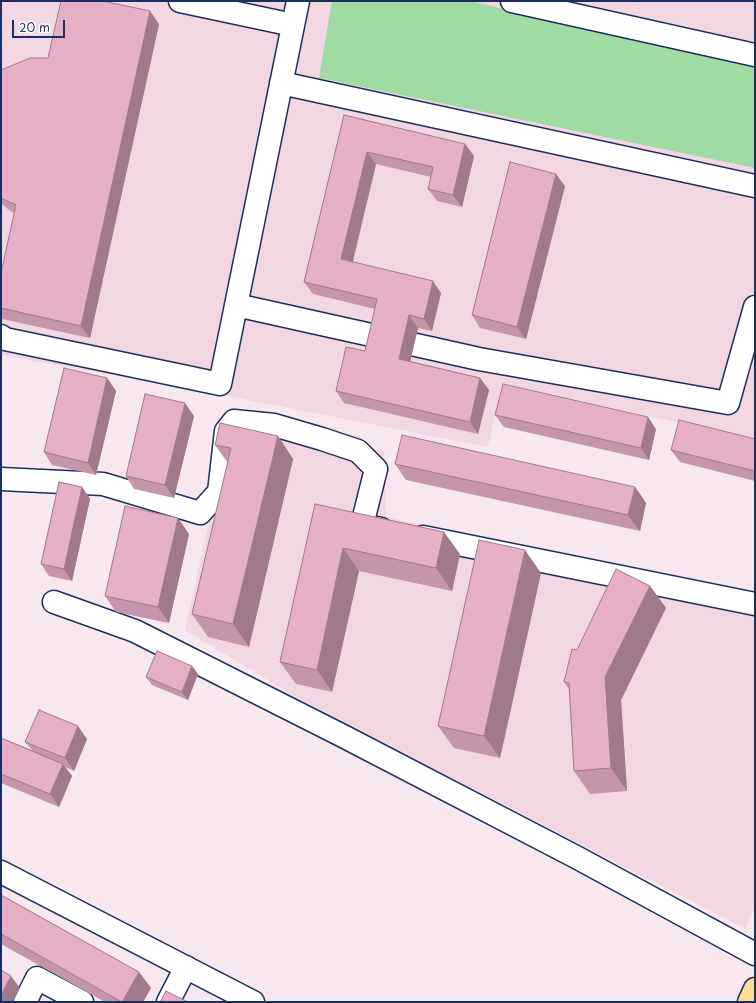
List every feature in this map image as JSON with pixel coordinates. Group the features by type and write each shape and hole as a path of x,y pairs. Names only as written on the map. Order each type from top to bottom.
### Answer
{"main road":[{"path":"749,1002 755,989"}],"street":[{"path":"180,1 293,26"},
{"path":"1,336 5,340 220,384 298,1"},
{"path":"512,1 755,55"},
{"path":"281,83 755,186"},
{"path":"236,305 479,359 728,403 755,309"},
{"path":"1,479 103,484 200,513 219,492 226,431 234,420 274,425 358,451 376,469 362,525 755,604"},
{"path":"54,602 135,631 343,736 576,857 755,954"},
{"path":"1,872 253,1002"},
{"path":"168,1002 186,967"},
{"path":"24,1002 37,978 82,1002"}],"shaded area":[{"path":"1,1 755,1 755,439 502,384 488,447 228,396 1,355"},
{"path":"233,415 384,451 386,517 755,598 755,906 745,929 294,696 185,630"}],"green space":[{"path":"332,1 469,1 755,66 755,168 319,78"}],"building":[{"path":"61,1 103,1 150,11 81,326 1,308 1,273 16,205 1,198 1,70 30,58 48,58"},
{"path":"344,115 465,144 453,195 428,189 433,167 367,152 341,259 433,281 424,319 409,315 399,359 480,378 470,422 336,391 346,347 365,351 377,299 304,282"},
{"path":"510,162 556,174 517,327 472,315"},
{"path":"64,368 107,378 88,463 44,452"},
{"path":"503,384 648,417 641,448 495,415"},
{"path":"145,394 185,403 165,485 126,476"},
{"path":"679,420 755,439 755,471 671,450"},
{"path":"220,423 278,436 233,624 192,614 231,448 215,445"},
{"path":"402,435 635,487 628,515 395,464"},
{"path":"59,482 82,487 64,569 41,564"},
{"path":"315,504 444,532 436,568 343,548 317,670 280,662"},
{"path":"125,506 178,518 158,607 105,596"},
{"path":"479,540 525,550 484,736 438,726"},
{"path":"616,569 650,586 605,677 611,768 574,771 569,683 564,682 572,649 577,650"},
{"path":"157,651 192,666 182,692 146,677"},
{"path":"39,710 78,726 65,758 25,742"},
{"path":"1,738 63,764 50,794 1,774"},
{"path":"1,895 139,972 122,1002 1,934"},
{"path":"1,970 11,976 1,995"},
{"path":"166,991 188,1002 160,1002"}]}
